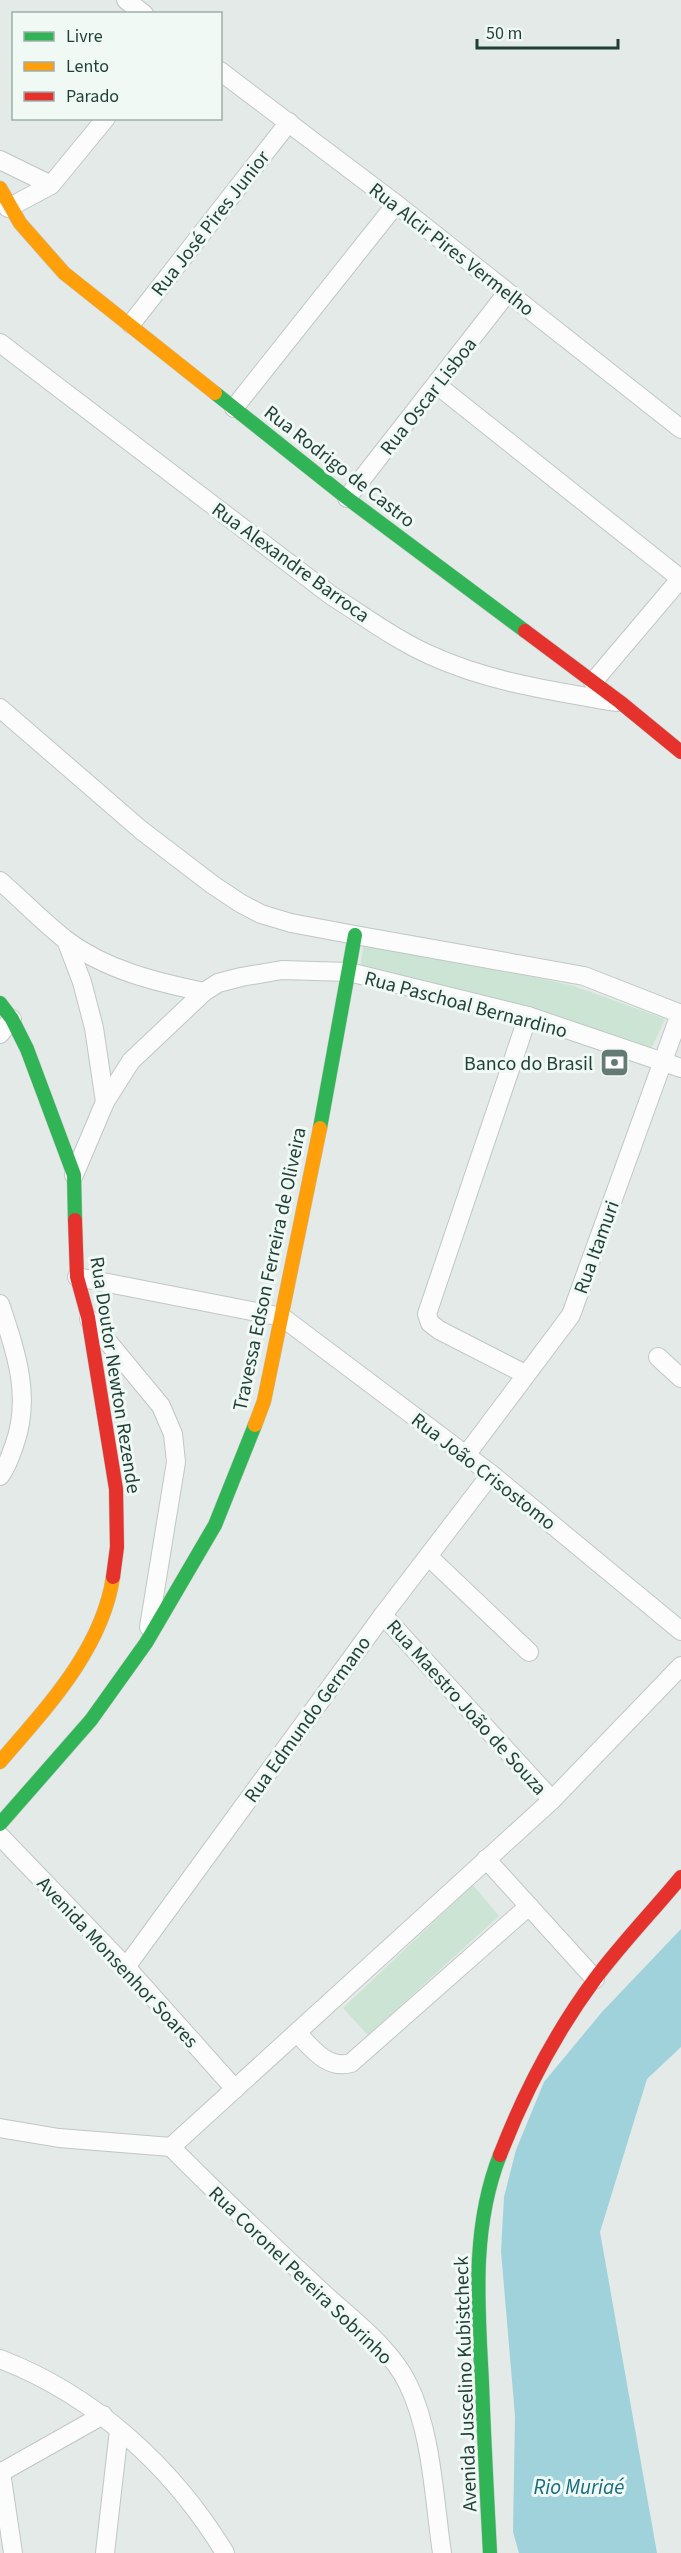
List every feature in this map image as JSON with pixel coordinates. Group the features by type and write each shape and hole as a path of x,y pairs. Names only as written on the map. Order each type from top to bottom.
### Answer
{"street":[{"path":"126,0 141,12"},
{"name":"Rua Alcir Pires Vermelho","path":"222,72 396,204 681,429"},
{"path":"8,208 51,185 104,120"},
{"name":"Rua José Pires Junior","path":"131,324 289,122"},
{"path":"0,160 51,185"},
{"name":"Rua Rodrigo de Castro","path":"0,188 8,208 33,242 64,273 347,498 620,702 681,752"},
{"path":"234,408 396,204"},
{"name":"Rua Oscar Lisboa","path":"347,498 507,293"},
{"name":"Rua Alexandre Barroca","path":"0,343 332,596 389,632 429,655 468,670 515,684 620,702"},
{"path":"437,385 681,578 592,682"},
{"name":"Rua Paschoal Bernardino","path":"0,708 141,830 213,885 261,914 291,923 584,976 681,1014"},
{"path":"0,881 66,940 104,961 145,979 204,992"},
{"name":"Travessa Edson Ferreira de Oliveira","path":"0,1824 91,1720 146,1643 215,1525 242,1462 264,1401 355,935"},
{"path":"66,940 82,982 94,1028 105,1102"},
{"name":"Rua Paschoal Bernardino","path":"74,1175 105,1102 131,1060 204,992 218,983 241,977 282,970 349,972 528,1016 681,1068"},
{"name":"Rua Doutor Newton Rezende","path":"0,1003 12,1019 27,1048 74,1175 78,1277 88,1317 116,1489 117,1547 110,1595 86,1651 51,1702 0,1762"},
{"name":"Rua Itamuri","path":"466,1455 571,1315 681,1014"},
{"path":"525,1374 439,1330 430,1323 427,1314 528,1016"},
{"path":"0,1034 12,1019"},
{"path":"78,1277 282,1317"},
{"path":"0,1304 19,1361 24,1401 20,1429 6,1468 0,1476"},
{"path":"88,1317 161,1406 173,1434 176,1462 146,1643"},
{"name":"Rua João Crisostomo","path":"282,1317 466,1455 681,1631"},
{"path":"658,1357 681,1378"},
{"name":"Rua Edmundo Germano","path":"126,1967 383,1615 490,1474"},
{"path":"429,1557 530,1652"},
{"name":"Rua Maestro João de Souza","path":"383,1615 552,1800"},
{"path":"0,2128 59,2138 171,2148 552,1800 681,1665"},
{"name":"Avenida Monsenhor Soares","path":"0,1836 126,1967 234,2089"},
{"path":"486,1859 595,1979"},
{"name":"Avenida Juscelino Kubistcheck","path":"490,2553 477,2289 480,2239 494,2170 519,2106 541,2062 595,1979 681,1877"},
{"path":"297,2033 320,2056 332,2063 341,2066 351,2063 529,1906"},
{"name":"Rua Coronel Pereira Sobrinho","path":"171,2148 376,2343 400,2369 423,2426 442,2553"},
{"path":"0,2359 24,2368 103,2415 167,2473 207,2523 225,2553"},
{"path":"13,2553 1,2472 103,2415"},
{"path":"105,2553 119,2430"}],"green space":[{"path":"364,941 574,986 665,1019 651,1049 360,970"},
{"path":"473,1885 499,1916 368,2035 343,2008"}],"water":[{"name":"Rio Muriaé","path":"681,1929 681,2047 647,2079 600,2232 657,2553 519,2553 513,2532 515,2416 501,2251 504,2197 516,2150 544,2082 602,2012"}],"traffic: fast":[{"path":"215,393 347,498 525,631"},
{"path":"320,1128 355,935"},
{"path":"0,1003 12,1019 27,1049 74,1175 75,1220"},
{"path":"0,1824 91,1720 146,1643 215,1525 255,1425"},
{"path":"490,2553 478,2297 484,2211 500,2155"}],"traffic: slow":[{"path":"0,188 20,223 64,273 215,393"},
{"path":"255,1425 264,1401 320,1128"},
{"path":"0,1762 36,1721 70,1677 85,1653 107,1604 113,1577"}],"traffic: jam":[{"path":"525,631 620,702 681,752"},
{"path":"75,1220 77,1277 88,1317 116,1489 117,1547 113,1577"},
{"path":"500,2155 530,2086 580,2000 605,1966 681,1877"}],"place":[{"name":"Banco do Brasil","path":"614,1063"}]}
